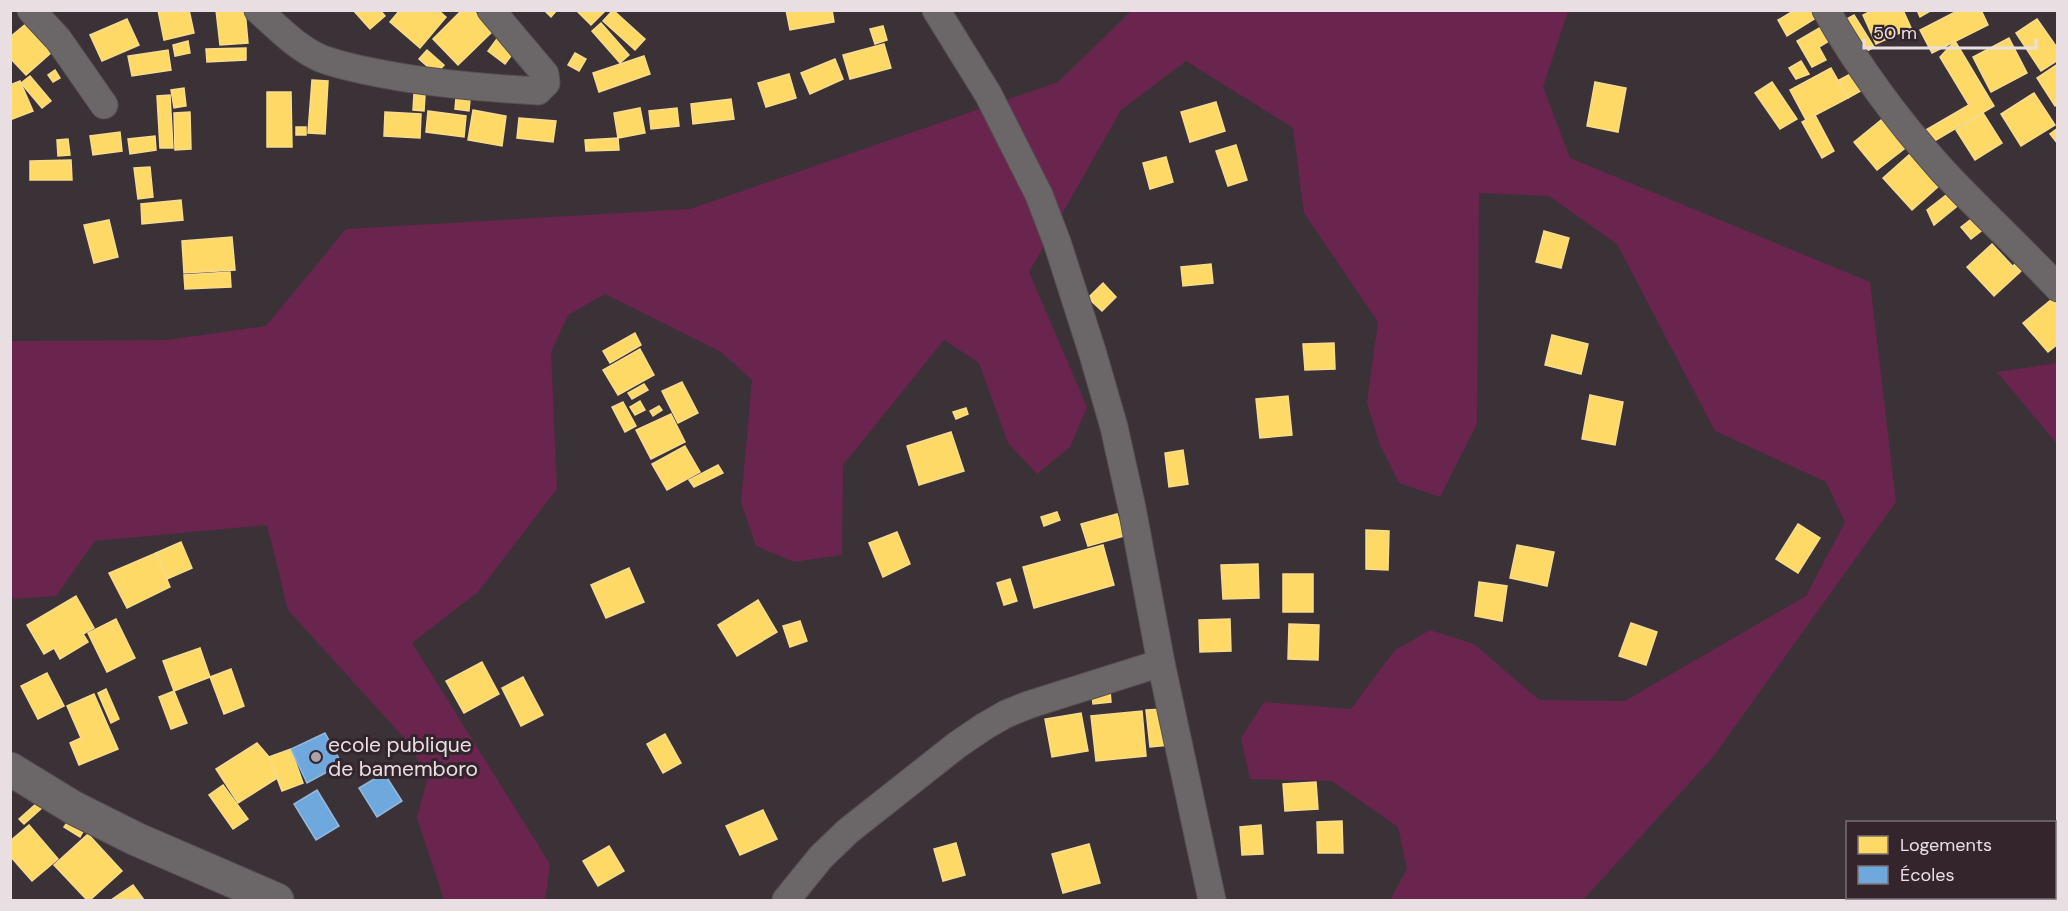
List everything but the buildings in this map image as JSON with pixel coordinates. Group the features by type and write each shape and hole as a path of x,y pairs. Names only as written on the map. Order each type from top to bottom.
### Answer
{"street":[{"path":"258,10 303,48 320,58 340,64 462,87 538,91 546,83 545,74 491,10"},
{"path":"936,10 988,94 1014,142 1040,195 1057,242 1114,427 1136,528 1161,663 1212,900"},
{"path":"1826,10 1859,62 1916,140 1971,201 2058,288"},
{"path":"43,14 104,105"},
{"path":"786,900 821,857 848,831 957,745 985,726 1028,705 1161,663"},
{"path":"10,769 74,808 136,839 277,900"}],"shaded area":[{"path":"1131,11 1568,11 1543,87 1570,158 1870,282 1896,502 1713,757 1583,900 1390,900 1407,869 1398,827 1332,781 1250,779 1241,738 1264,702 1351,709 1394,651 1430,630 1474,644 1539,700 1625,701 1806,596 1845,522 1826,482 1715,431 1617,244 1549,196 1479,193 1477,424 1440,497 1399,483 1380,445 1367,403 1378,322 1304,213 1293,128 1186,61 1121,110 1029,272 1087,407 1070,447 1037,474 1008,443 979,363 944,340 843,465 842,555 794,562 756,546 741,502 752,380 721,352 605,294 568,315 551,352 557,489 478,592 412,643 550,864 545,900 444,900 417,818 428,776 406,740 288,610 267,525 95,541 56,596 14,599 10,594 10,341 166,340 266,326 346,229 690,209 1058,82"},
{"path":"2058,363 2057,444 1997,372"}],"place":[{"name":"ecole publique de bamemboro","path":"316,757"}]}
